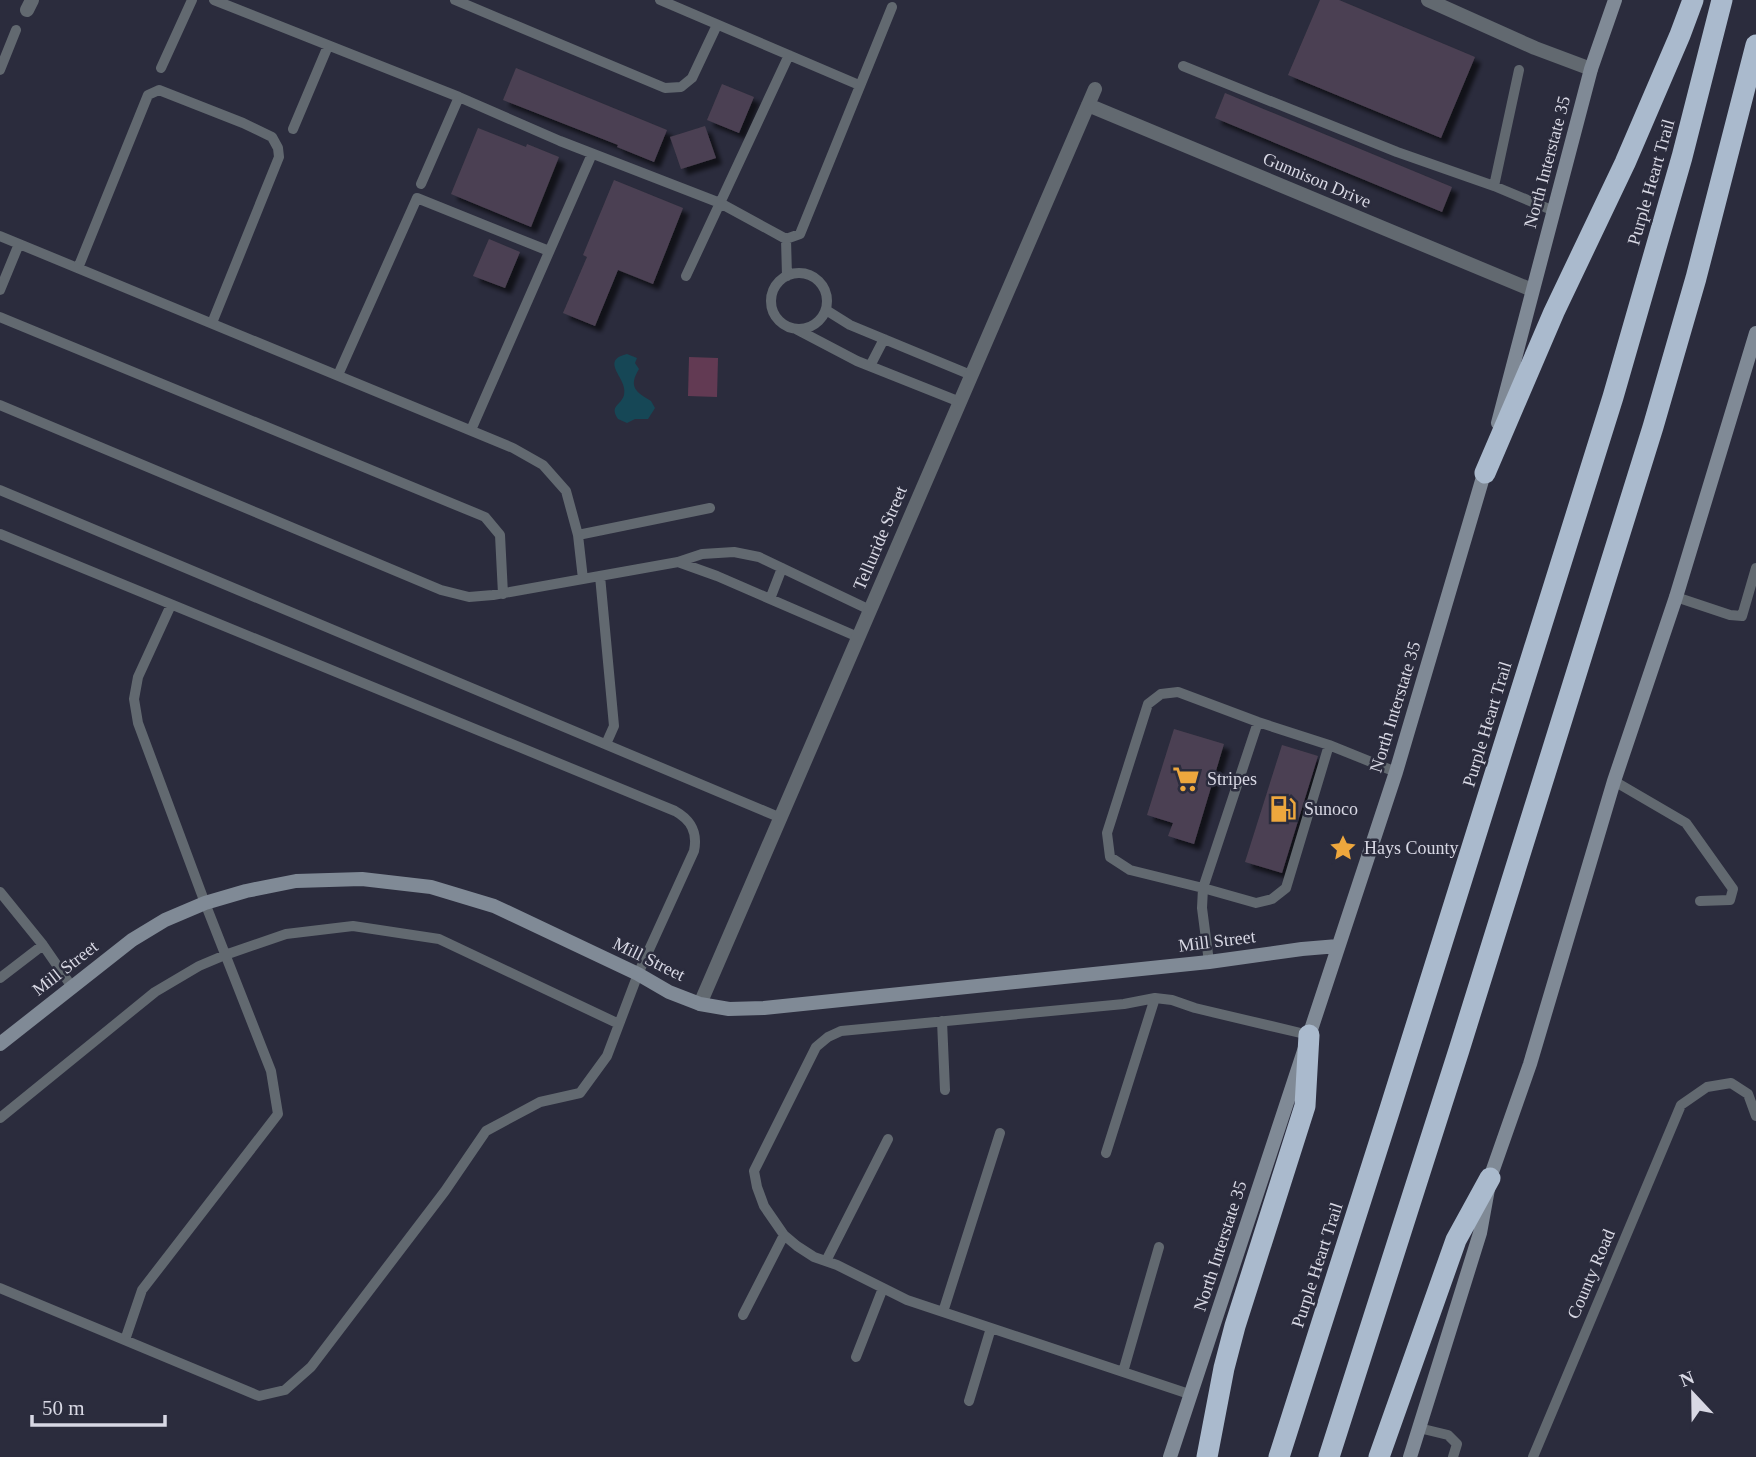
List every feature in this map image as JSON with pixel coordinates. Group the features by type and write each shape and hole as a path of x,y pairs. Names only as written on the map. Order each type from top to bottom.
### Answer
{"highway":[{"path":"1485,473 1554,312 1625,163 1693,0"},
{"name":"Purple Heart Trail","path":"1279,1457 1390,1112 1613,397 1682,158 1722,0"},
{"path":"1329,1457 1653,427 1696,278 1756,45"},
{"path":"1207,1457 1234,1326 1306,1106 1309,1035"},
{"path":"1379,1457 1456,1240 1490,1178"}],"main road":[{"name":"North Interstate 35","path":"1170,1457 1396,772 1485,473 1591,69 1615,0"},
{"path":"1410,1457 1480,1233 1490,1178 1534,1051 1614,782 1675,597 1755,338"},
{"name":"Mill Street","path":"0,1044 132,940 165,920 205,903 296,881 362,879 431,887 494,906 638,974 669,992 701,1004 729,1009 764,1008 1209,962 1338,946"}],"street":[{"path":"1428,0 1535,48 1591,69"},
{"name":"Telluride Street","path":"701,1004 1095,89"},
{"name":"Gunnison Drive","path":"1088,105 1532,290"}],"lane":[{"path":"162,68 192,0"},
{"path":"214,0 720,203 786,239 800,234 892,7"},
{"path":"455,0 664,88 681,87 692,78 718,25"},
{"path":"660,0 859,85"},
{"path":"0,70 16,30"},
{"path":"293,129 328,46"},
{"path":"686,276 789,55"},
{"path":"1183,66 1397,152 1494,186 1554,211"},
{"path":"1494,186 1518,70"},
{"path":"78,268 148,95 159,90 243,124 272,137 279,157 212,323"},
{"path":"421,184 458,97"},
{"path":"471,430 592,153"},
{"path":"338,375 417,198 549,251"},
{"path":"0,236 471,430 513,448 543,465 566,491 578,535 583,579"},
{"path":"786,239 787,276"},
{"path":"0,290 19,244"},
{"path":"796,329 814,325 826,310 824,289 818,280 808,274 787,276 773,291 771,301 778,320 786,326 870,366 960,401"},
{"path":"826,310 850,325 971,375"},
{"path":"0,317 485,517 500,535 503,594"},
{"path":"870,366 884,339"},
{"path":"0,405 441,590 469,597 503,594 678,562 702,554 734,552 759,557 870,610"},
{"path":"0,490 780,818"},
{"path":"578,535 710,508"},
{"path":"0,534 683,815 691,824 696,842 638,974 607,1056 580,1093 540,1102 486,1131 445,1191 311,1367 285,1390 259,1396 0,1289"},
{"path":"678,562 858,637"},
{"path":"770,599 782,568"},
{"path":"1742,616 1756,568"},
{"path":"600,576 614,726 606,744"},
{"path":"1675,597 1730,615 1756,616"},
{"path":"125,1340 142,1290 278,1114 271,1071 138,723 134,699 138,677 171,605"},
{"path":"1329,745 1286,888 1272,899 1256,903 1130,870 1110,857 1107,833 1148,704 1161,694 1178,692 1329,745 1396,772"},
{"path":"1209,962 1202,908 1203,888 1258,722"},
{"path":"1614,782 1686,823 1733,889 1730,900 1700,901"},
{"path":"0,892 43,945 72,987"},
{"path":"0,1118 155,992 200,965 286,934 353,926 439,939 619,1024"},
{"path":"0,978 43,945"},
{"path":"1106,1153 1155,998"},
{"path":"1192,1395 907,1300 837,1265 814,1257 784,1235 764,1206 754,1171 816,1047 841,1031 1124,1004 1155,998 1309,1035"},
{"path":"942,1021 945,1090"},
{"name":"County Road","path":"1533,1457 1681,1105 1707,1087 1731,1083 1748,1094 1756,1116"},
{"path":"943,1312 1000,1133"},
{"path":"826,1261 888,1139"},
{"path":"743,1315 784,1235"},
{"path":"1123,1372 1159,1247"},
{"path":"856,1357 883,1288"},
{"path":"970,1401 991,1328"},
{"path":"1419,1428 1448,1435 1457,1444 1453,1457"}],"shaded area":[{"path":"689,357 718,358 717,397 688,396"}],"water":[{"path":"627,354 637,358 635,363 639,369 634,380 635,388 651,401 655,408 648,419 635,419 627,423 618,419 615,411 623,399 624,389 615,361"}],"building":[{"path":"1320,0 1339,0 1475,57 1441,138 1288,75"},
{"path":"516,68 667,130 654,162 503,100"},
{"path":"722,84 754,97 739,133 707,120"},
{"path":"1225,93 1452,187 1442,212 1215,118"},
{"path":"705,126 716,158 681,169 670,137"},
{"path":"478,128 559,157 531,227 451,194"},
{"path":"614,180 683,208 653,284 618,270 595,326 563,313 587,257 583,255"},
{"path":"489,239 520,252 505,288 473,276"},
{"name":"Stripes","path":"1174,729 1224,744 1194,844 1168,836 1173,823 1147,815"},
{"name":"Sunoco","path":"1282,745 1318,756 1282,873 1245,862"}],"place":[{"name":"Stripes","path":"1186,779"},
{"name":"Sunoco","path":"1283,809"},
{"name":"Hays County","path":"1343,848"}]}
